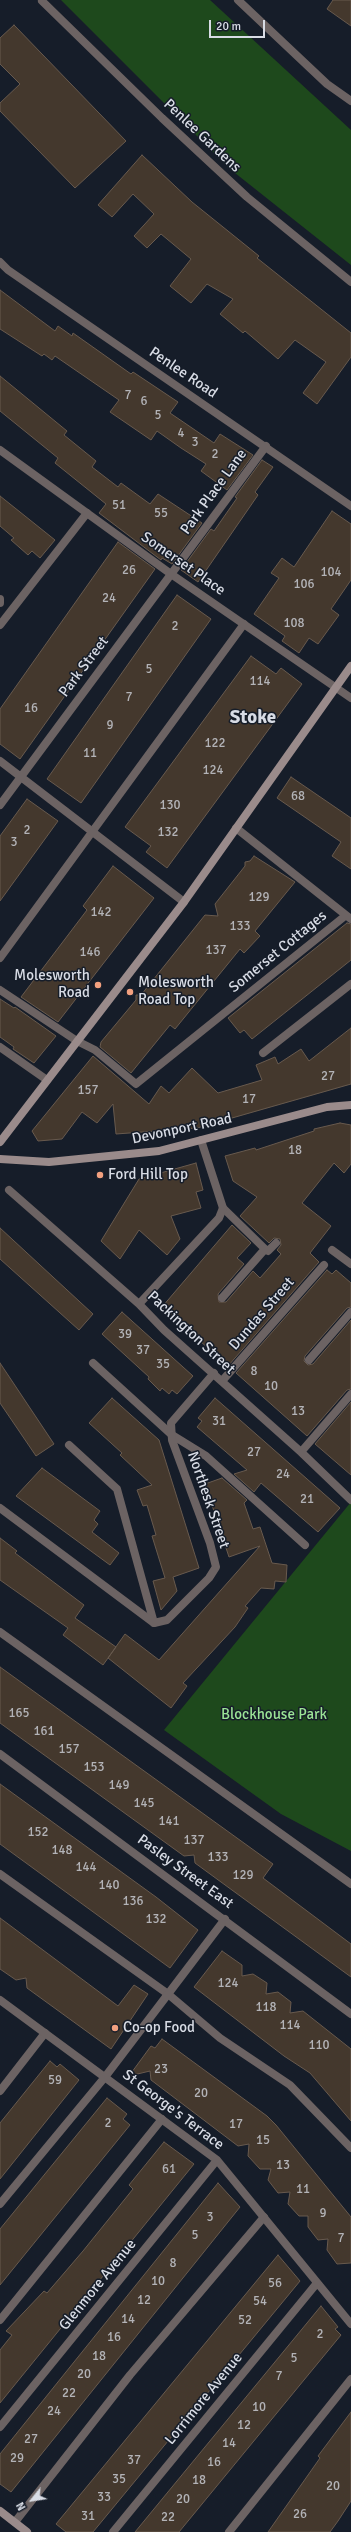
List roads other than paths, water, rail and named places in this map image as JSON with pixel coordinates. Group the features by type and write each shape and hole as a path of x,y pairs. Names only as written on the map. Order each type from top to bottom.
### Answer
{"street":[{"path":"238,0 327,84 351,101"},
{"name":"Penlee Gardens","path":"42,1 162,118 247,197 351,282"},
{"name":"Penlee Road","path":"0,262 8,270 266,446 351,506"},
{"name":"Park Place Lane","path":"171,574 266,446"},
{"name":"Somerset Place","path":"0,450 171,574 351,698"},
{"path":"0,625 87,513"},
{"name":"Park Street","path":"0,805 19,776 171,574"},
{"path":"0,958 244,624"},
{"path":"0,1142 184,902 351,666"},
{"path":"0,761 184,902"},
{"path":"236,828 348,918"},
{"name":"Somerset Cottages","path":"77,1041 95,1050 136,1084 348,918"},
{"path":"264,1053 351,984"},
{"path":"0,990 77,1041"},
{"path":"0,1046 47,1080"},
{"name":"Devonport Road","path":"0,1159 49,1162 159,1151 327,1107 351,1105"},
{"path":"201,1140 223,1208 268,1251 276,1243"},
{"name":"Packington Street","path":"9,1190 139,1304 164,1330 301,1452 351,1500"},
{"path":"139,1304 218,1218 223,1208"},
{"path":"222,1298 265,1249"},
{"path":"332,1250 351,1264"},
{"name":"Dundas Street","path":"222,1381 324,1265"},
{"path":"309,1360 351,1312"},
{"path":"94,1363 172,1435 206,1456 305,1545"},
{"path":"172,1435 171,1422 214,1373"},
{"path":"301,1452 351,1394"},
{"name":"Northesk Street","path":"154,1623 167,1620 209,1578 216,1567 210,1543 172,1435"},
{"path":"69,1445 117,1489 154,1623"},
{"path":"0,1508 154,1623"},
{"path":"0,1632 351,1884"},
{"name":"Pasley Street East","path":"0,1754 225,1919 351,2014"},
{"path":"0,1874 168,1994 220,2038 290,2085 351,2148"},
{"path":"0,2204 105,2077 225,1919"},
{"name":"St George's Terrace","path":"0,2000 217,2160 351,2324"},
{"path":"0,2091 45,2033"},
{"path":"0,2320 162,2119"},
{"name":"Glenmore Avenue","path":"0,2427 217,2160"},
{"path":"15,2522 134,2369 264,2218"},
{"name":"Lorrimore Avenue","path":"112,2532 317,2283"},
{"path":"229,2532 351,2379"},
{"path":"0,2511 27,2532"}],"place":[{"name":"Molesworth Road","path":"98,985"},
{"name":"Molesworth Road Top","path":"130,992"},
{"name":"Ford Hill Top","path":"100,1175"},
{"name":"Co-op Food","path":"115,2028"}],"district":[{"name":"Stoke","path":"253,718"}],"park label":[{"name":"Blockhouse Park","path":"274,1715"}]}
